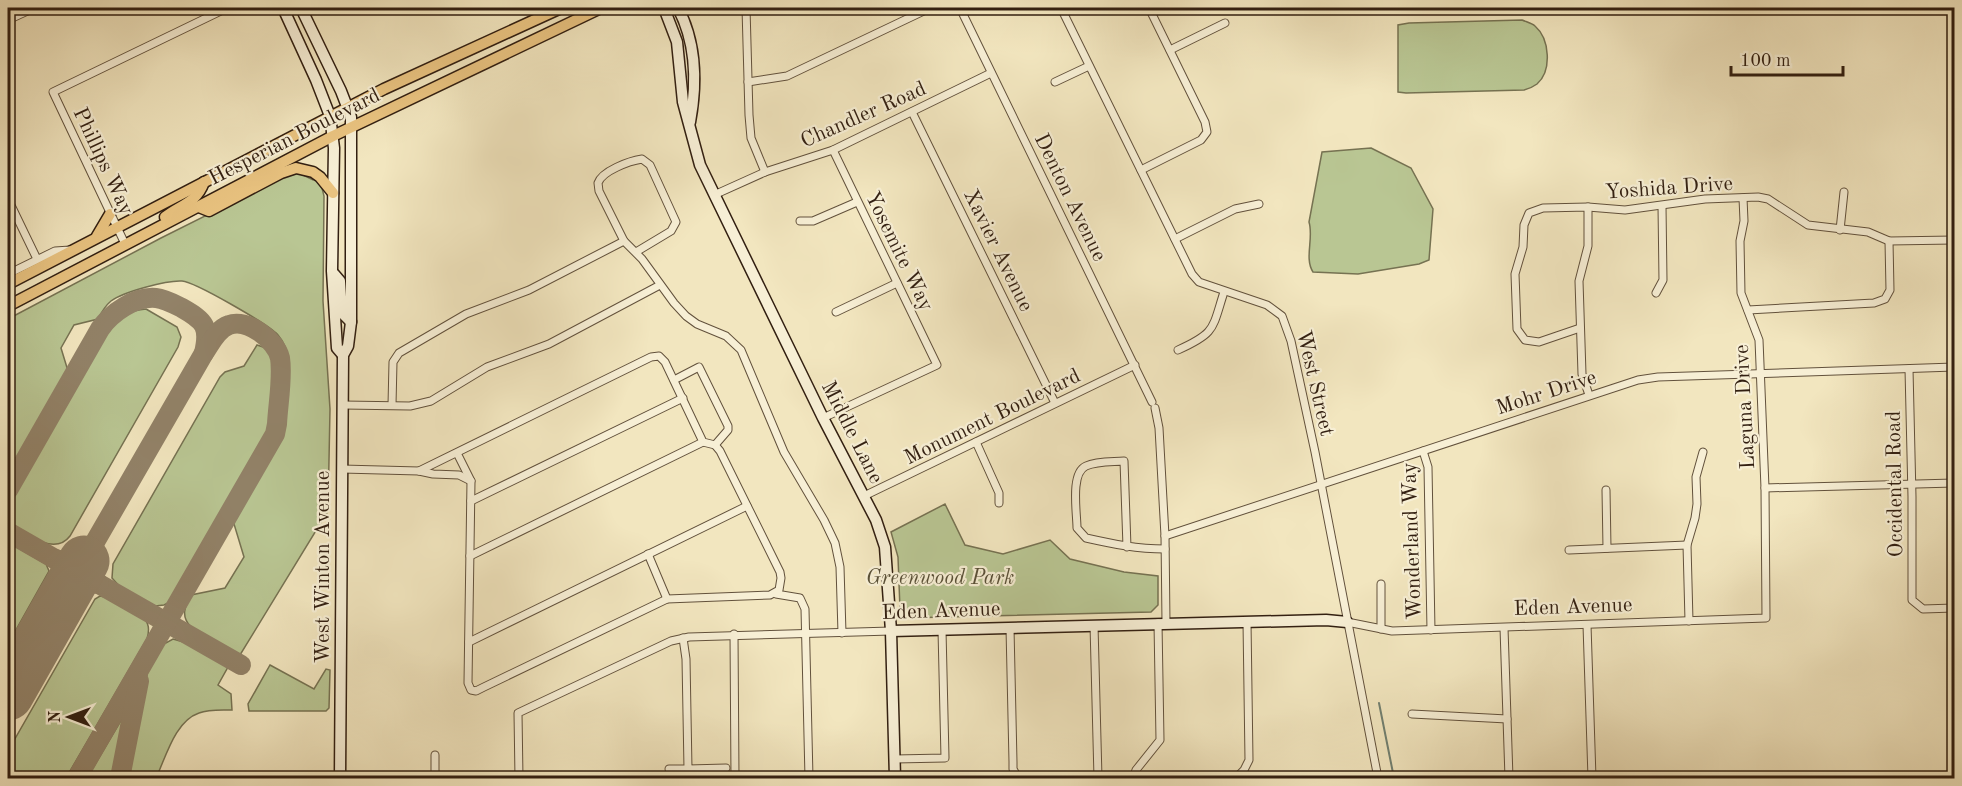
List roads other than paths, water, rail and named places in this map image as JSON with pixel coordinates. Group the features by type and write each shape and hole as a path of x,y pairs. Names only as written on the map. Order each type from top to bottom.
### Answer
{"main road":[{"name":"Hesperian Boulevard","path":"8,285 330,116 561,8"},
{"name":"Hesperian Boulevard","path":"8,306 333,136 601,8"},
{"path":"199,207 209,211 281,173 296,168 313,172 333,193"},
{"path":"154,229 166,215 200,193 204,182"},
{"path":"94,240 104,228 110,214"}],"street":[{"path":"8,20 34,8"},
{"name":"Phillips Way","path":"125,244 53,92 227,8"},
{"name":"West Winton Avenue","path":"283,8 330,116 333,136 332,271 337,348 343,356"},
{"name":"West Winton Avenue","path":"301,8 348,107 352,127 351,322 348,346 343,356 340,778"},
{"name":"Middle Lane","path":"664,8 677,42 682,102 699,165 823,418 876,520 885,547 891,631 895,778"},
{"name":"Middle Lane","path":"678,8 690,41 693,62 694,99 689,125"},
{"path":"746,8 751,138 765,172"},
{"path":"748,82 787,76 930,8"},
{"name":"Denton Avenue","path":"960,8 1135,364 1153,405 1159,428 1165,536 1160,740 1136,770 1133,778"},
{"name":"West Street","path":"1061,8 1192,274 1200,282 1267,305 1282,316 1291,341 1378,778"},
{"path":"1142,170 1201,140 1207,132 1205,122 1149,8"},
{"path":"1170,50 1225,23"},
{"path":"1055,82 1089,66"},
{"name":"Chandler Road","path":"714,195 765,172 833,150 991,73"},
{"name":"Xavier Avenue","path":"912,112 1055,403"},
{"name":"Yosemite Way","path":"823,418 937,365 833,150"},
{"path":"636,252 671,231 676,222 650,165 642,159 605,174 598,183 599,191 624,241 636,252 686,316 697,324 726,336 741,351 784,453 835,543 840,567 842,633"},
{"path":"1954,159 1954,367"},
{"path":"1840,230 1844,192"},
{"name":"Laguna Drive","path":"1743,198 1744,221 1740,241 1741,293 1759,340 1761,374 1766,618"},
{"path":"8,199 37,260"},
{"name":"Yoshida Drive","path":"1580,328 1539,342 1525,340 1517,329 1515,274 1522,247 1524,225 1529,213 1543,208 1588,207 1625,210 1705,199 1768,199 1808,225 1868,232 1889,241 1954,240"},
{"path":"800,221 813,221 857,202"},
{"path":"1175,239 1235,209 1259,204"},
{"path":"1656,294 1663,280 1662,206"},
{"path":"1588,207 1588,246 1579,281 1582,374 1589,395"},
{"path":"392,405 393,362 396,355 466,314 530,290 624,241"},
{"path":"1748,310 1874,303 1885,298 1890,290 1889,241"},
{"name":"Hesperian Boulevard","path":"8,274 54,251 75,250"},
{"path":"332,271 340,281 342,313 351,322"},
{"path":"836,312 897,283"},
{"path":"343,405 416,405 431,401 494,364 549,344 660,285"},
{"path":"1178,350 1202,339 1211,330 1224,292"},
{"path":"419,471 651,357 659,356 674,380 703,442"},
{"name":"Monument Boulevard","path":"864,496 1135,364"},
{"path":"674,380 699,367 728,426 715,445"},
{"name":"Mohr Drive","path":"1165,536 1638,380 1658,377 1954,367"},
{"name":"Occidental Road","path":"1909,369 1912,600 1923,609 1954,608"},
{"path":"471,501 682,398"},
{"path":"470,556 703,442 715,445 720,451 780,572 781,585 776,594"},
{"path":"976,442 999,493 999,502"},
{"name":"Wonderland Way","path":"1424,451 1428,467 1431,630"},
{"path":"1689,621 1687,545 1695,518 1696,477 1703,452"},
{"path":"458,453 471,481 469,688 476,691 667,599 776,594 800,598 805,609 807,634 809,778"},
{"path":"1127,547 1124,461 1086,466 1079,470 1076,478 1077,528 1086,538 1127,547 1139,549 1165,549"},
{"path":"342,469 419,471 459,475 471,481"},
{"path":"1765,488 1954,483"},
{"path":"1606,490 1607,548"},
{"path":"469,642 747,506"},
{"path":"1569,550 1687,545"},
{"path":"648,555 667,599"},
{"path":"1381,584 1381,629"},
{"name":"Eden Avenue","path":"519,778 518,713 671,641 682,638 734,634 807,634 1162,623 1334,620 1381,629 1431,630 1766,618"},
{"path":"1236,778 1244,770 1249,760 1247,622"},
{"path":"1094,625 1098,778"},
{"path":"1587,625 1592,778"},
{"path":"1010,628 1012,762 1018,778"},
{"path":"1504,628 1509,778"},
{"path":"895,759 945,758 942,630"},
{"path":"734,634 735,778"},
{"path":"682,638 686,659 688,769"},
{"path":"1412,714 1507,719"},
{"path":"435,755 435,778"},
{"path":"669,769 726,768"}],"waterway":[{"path":"1379,703 1394,778"}],"park label":[{"name":"Greenwood Park","path":"940,577"}]}
